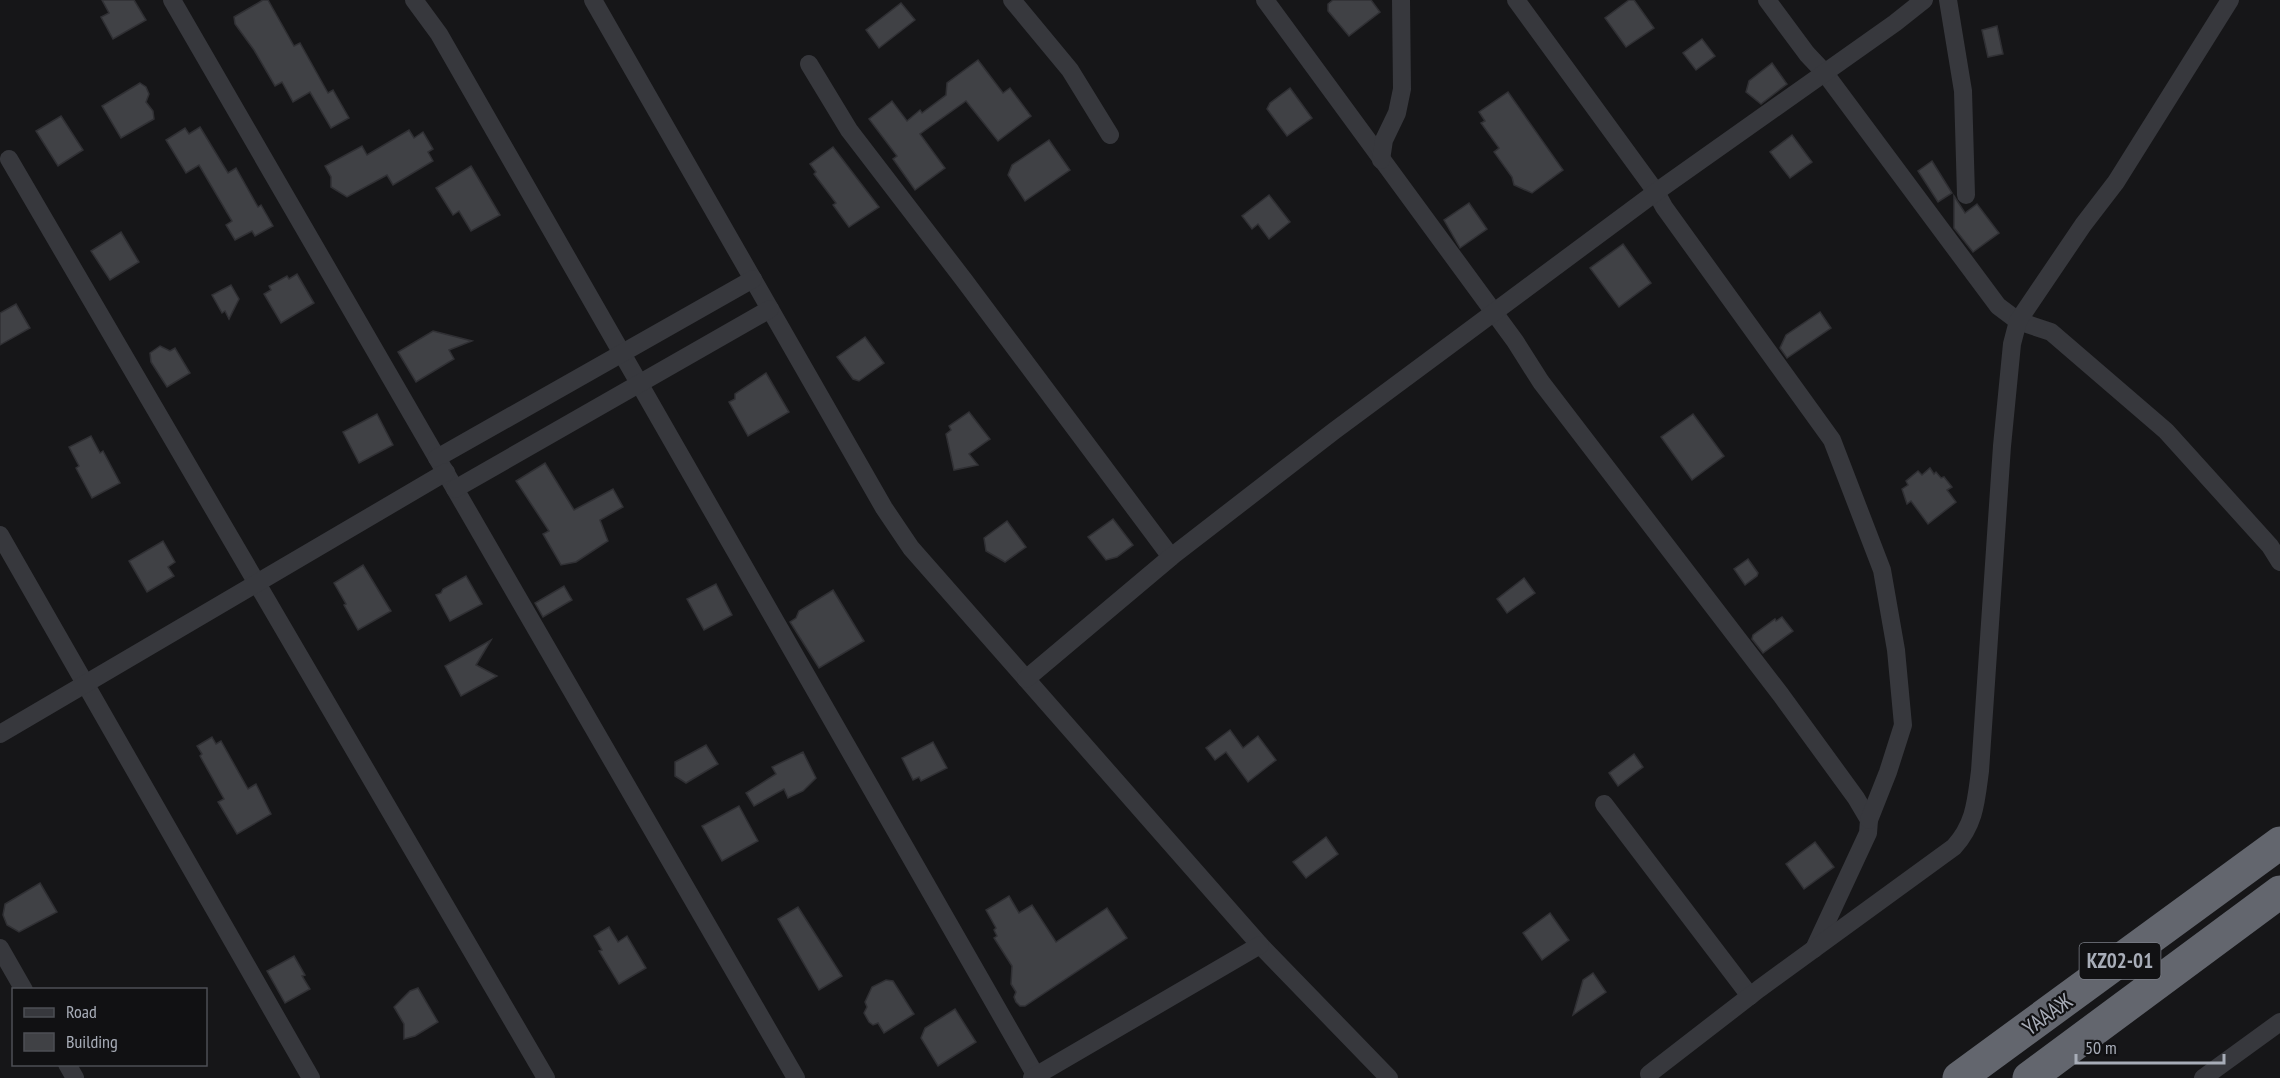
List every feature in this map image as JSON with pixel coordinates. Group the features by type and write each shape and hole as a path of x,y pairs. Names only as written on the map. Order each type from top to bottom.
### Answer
{"highway":[{"name":"ҮАААЖ","path":"1959,1078 2280,843"},
{"name":"ҮАААЖ","path":"2029,1078 2280,892"}],"street":[{"path":"172,0 796,1078"},
{"path":"414,0 439,34 1034,1077 1260,945"},
{"path":"593,0 884,508 911,548 1260,945 1389,1078"},
{"path":"1012,0 1070,70 1110,135"},
{"path":"1265,0 1541,382 1781,695 1856,798 1869,820"},
{"path":"1381,160 1384,140 1397,113 1402,89 1401,0"},
{"path":"1516,0 1832,440 1882,570 1896,650 1904,725 1869,820 1868,833 1814,950"},
{"path":"1767,0 1807,54 1824,72 1998,306 2018,321 2051,332 2166,431 2275,548 2280,562"},
{"path":"1026,679 1171,556 1334,431 1656,192 1924,0"},
{"path":"1948,0 1963,91 1966,195"},
{"path":"1649,1074 1750,996 1954,847 1966,834 1973,815 1980,771 1988,681 2002,446 2012,344 2018,321 2083,225 2116,182 2230,0"},
{"path":"809,64 849,130 1171,556"},
{"path":"9,159 546,1078"},
{"path":"0,734 257,583 622,354 753,279"},
{"path":"455,489 770,309"},
{"path":"0,535 311,1078"},
{"path":"1604,804 1750,996"},
{"path":"0,948 23,988"},
{"path":"2203,1078 2280,1022"}],"building":[{"path":"102,0 134,0 146,20 113,39 101,17 109,13"},
{"path":"263,0 268,0 294,46 300,43 328,93 333,90 349,118 331,128 310,92 293,102 282,82 275,86 254,50 235,24 234,17"},
{"path":"1333,0 1371,0 1380,12 1349,36 1328,11 1328,4"},
{"path":"1629,0 1634,0 1654,28 1626,47 1605,18"},
{"path":"901,3 915,20 879,48 866,30"},
{"path":"1997,26 2003,54 1988,57 1982,30"},
{"path":"1702,39 1715,56 1696,70 1683,53"},
{"path":"978,60 1003,93 1010,88 1031,116 998,141 966,101 920,134 945,168 915,190 893,159 897,156 869,119 892,101 907,121 920,110 922,113 946,95 947,83"},
{"path":"1772,63 1787,84 1761,104 1746,92 1749,81"},
{"path":"140,83 146,87 149,94 146,102 153,111 154,119 121,138 102,106"},
{"path":"1290,88 1312,118 1287,136 1267,109 1270,103"},
{"path":"1508,92 1563,170 1532,193 1514,185 1512,177 1494,152 1499,148 1481,123 1485,121 1479,112"},
{"path":"61,116 83,150 58,166 36,131"},
{"path":"200,127 228,173 236,168 258,207 261,205 273,226 255,236 252,231 235,240 226,225 232,221 199,165 186,173 166,140 185,128 189,134"},
{"path":"409,130 414,138 423,132 433,149 428,152 433,161 393,185 387,175 347,197 331,187 331,177 325,166 362,146 367,155"},
{"path":"1792,135 1812,162 1790,178 1770,152"},
{"path":"1049,140 1070,170 1025,201 1008,175 1012,165"},
{"path":"833,147 879,207 849,227 833,205 836,203 814,174 816,172 810,164"},
{"path":"1932,161 1952,193 1938,202 1918,171"},
{"path":"471,166 500,215 471,231 459,211 453,215 436,188"},
{"path":"1269,195 1290,222 1269,239 1258,224 1252,229 1242,216"},
{"path":"1954,196 1965,213 1977,204 1999,233 1973,252 1954,228"},
{"path":"1469,203 1487,229 1460,248 1444,220"},
{"path":"121,232 139,262 110,280 91,251"},
{"path":"1623,244 1651,283 1619,307 1590,268"},
{"path":"297,274 314,303 281,323 264,294 271,290 269,286 287,276 289,279"},
{"path":"231,285 239,299 229,319 225,311 222,313 212,295"},
{"path":"16,304 30,328 0,345 0,313"},
{"path":"1820,312 1831,328 1787,358 1780,348 1786,335"},
{"path":"433,331 472,341 449,350 454,359 416,382 398,352"},
{"path":"865,337 884,363 859,381 853,379 837,357"},
{"path":"160,346 170,351 175,348 190,373 167,387 151,362 150,353"},
{"path":"766,373 789,412 748,436 729,402 735,399 735,394"},
{"path":"969,412 990,439 969,454 978,465 954,470 946,434 951,430 949,426"},
{"path":"377,414 393,445 359,463 343,432"},
{"path":"1693,414 1724,456 1692,480 1661,437"},
{"path":"91,436 100,453 103,451 120,483 92,498 76,468 79,466 69,447"},
{"path":"545,463 574,510 613,489 623,507 600,520 608,541 576,562 561,565 543,534 549,531 516,481"},
{"path":"1930,468 1934,474 1936,472 1941,478 1944,477 1952,487 1947,490 1956,502 1928,524 1911,501 1907,504 1902,489 1908,485 1906,481 1918,471 1922,475"},
{"path":"1113,519 1133,545 1117,557 1106,560 1088,537"},
{"path":"1007,521 1026,547 1005,562 986,551 984,538"},
{"path":"163,541 175,562 168,567 174,576 147,592 129,561"},
{"path":"1748,559 1758,573 1745,585 1734,569"},
{"path":"363,565 391,611 358,630 334,583"},
{"path":"466,576 482,604 450,621 436,595"},
{"path":"1524,578 1535,593 1507,613 1497,599"},
{"path":"716,584 732,615 704,630 687,599"},
{"path":"564,586 572,600 543,617 535,603"},
{"path":"833,590 864,641 819,668 790,622 796,618 799,611"},
{"path":"1782,617 1793,631 1763,653 1752,639 1753,635 1775,619 1776,621"},
{"path":"491,640 476,665 497,676 461,696 445,666"},
{"path":"1230,730 1243,748 1258,736 1276,760 1248,782 1226,752 1215,760 1206,748"},
{"path":"212,737 216,744 221,741 248,789 256,784 271,814 237,834 218,802 224,799 200,756 202,754 197,746"},
{"path":"933,742 947,768 921,781 919,777 913,780 902,758"},
{"path":"706,745 718,764 686,783 675,776 675,762"},
{"path":"803,752 816,778 803,791 788,798 784,789 754,806 746,793 776,774 772,767"},
{"path":"1634,754 1643,767 1618,786 1609,773"},
{"path":"739,806 758,841 722,861 702,826"},
{"path":"1326,837 1338,854 1306,878 1293,862"},
{"path":"1815,842 1834,867 1804,889 1786,864"},
{"path":"40,883 57,912 19,932 7,925 3,915 5,904"},
{"path":"1009,896 1019,913 1032,905 1056,942 1107,908 1127,938 1025,1006 1020,1006 1016,1002 1014,997 1016,992 1011,984 1012,966 994,938 997,936 994,930 996,928 986,910"},
{"path":"798,907 842,976 819,990 778,919"},
{"path":"1550,913 1569,940 1542,960 1523,933"},
{"path":"609,927 618,942 627,936 646,968 619,984 599,951 602,950 594,936"},
{"path":"294,956 310,989 285,1003 267,971"},
{"path":"1593,973 1606,992 1573,1015 1583,980"},
{"path":"886,980 893,981 914,1014 884,1033 878,1023 873,1025 869,1022 864,1013 867,1007 865,1002 872,987"},
{"path":"418,988 438,1022 415,1036 404,1039 404,1024 394,1007 410,991"},
{"path":"955,1009 976,1042 938,1066 921,1038 925,1028"}]}
